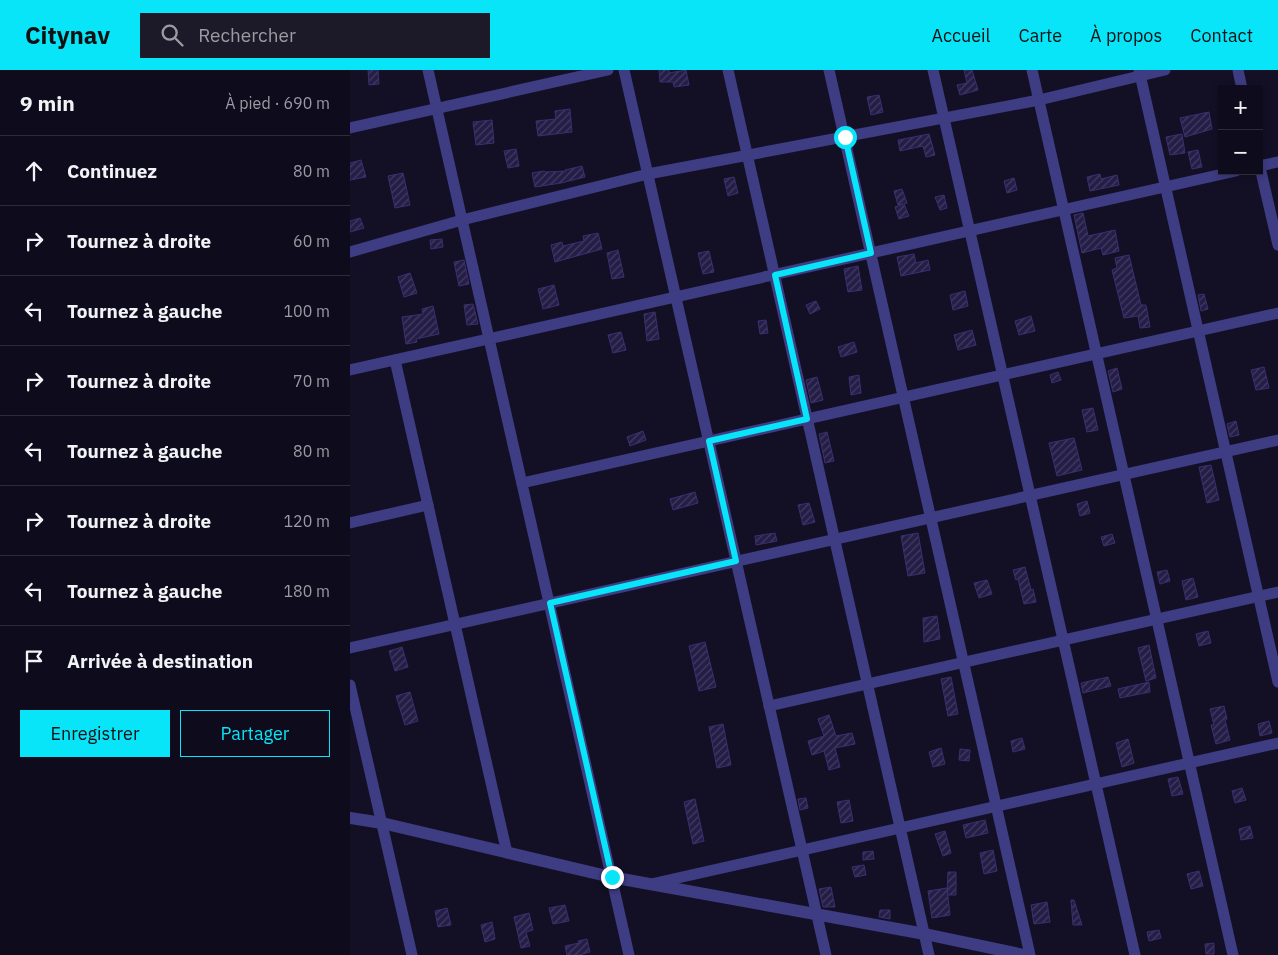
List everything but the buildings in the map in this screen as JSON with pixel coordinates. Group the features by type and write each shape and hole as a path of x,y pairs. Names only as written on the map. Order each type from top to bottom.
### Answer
{"street":[{"path":"428,70 629,955"},
{"path":"350,128 608,70"},
{"path":"624,70 826,955"},
{"path":"728,70 929,955"},
{"path":"829,70 1030,955"},
{"path":"934,70 1135,955"},
{"path":"1032,70 1234,955"},
{"path":"350,252 462,220 648,174 1039,100 1140,73 1165,70"},
{"path":"1238,70 1241,85"},
{"path":"1140,73 1278,682"},
{"path":"1263,164 1278,162"},
{"path":"350,370 1218,175"},
{"path":"1262,175 1278,245"},
{"path":"522,483 1278,313"},
{"path":"395,360 507,853"},
{"path":"350,648 1278,440"},
{"path":"350,523 428,505"},
{"path":"770,706 1278,592"},
{"path":"350,685 412,955"},
{"path":"650,884 1278,743"},
{"path":"350,818 382,823 612,877 925,934 1024,955"}],"route":[{"path":"612,877 550,603 736,561 709,441 807,419 775,275 871,253 845,137"}]}
